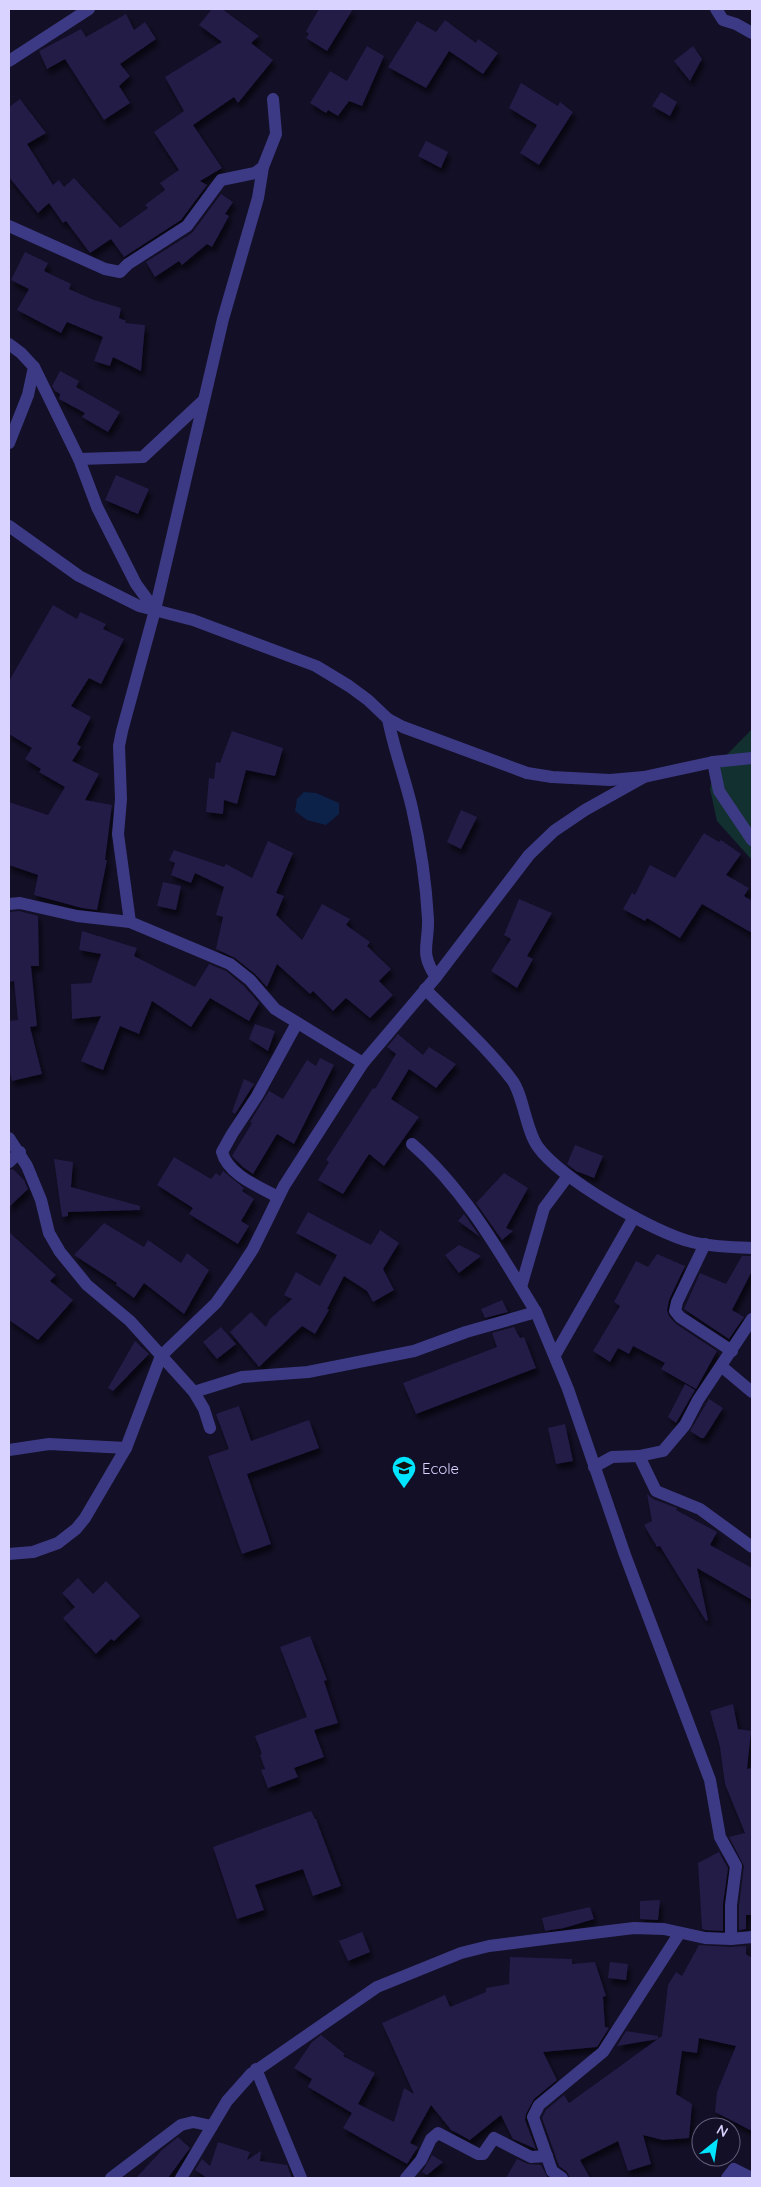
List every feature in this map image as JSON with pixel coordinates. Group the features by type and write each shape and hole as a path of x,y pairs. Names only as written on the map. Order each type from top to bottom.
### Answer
{"street":[{"path":"9,61 89,9"},
{"path":"716,9 723,20 736,24 752,33"},
{"path":"130,922 118,834 121,799 119,746 125,717 155,610 223,320 258,198 263,167 276,134 272,99"},
{"path":"9,226 105,269 120,272 128,264 187,226 221,180 255,173 263,167"},
{"path":"9,344 21,353 34,367 79,459 97,507 136,584 155,610"},
{"path":"9,443 28,395 34,367"},
{"path":"79,459 142,457 204,400"},
{"path":"9,526 79,576 139,606 193,620 316,666 362,695 388,719 419,734 527,773 552,777 610,780 644,777 713,762 752,758"},
{"path":"388,719 398,762 412,808 427,913 425,953 430,968 436,977"},
{"path":"713,762 719,791 752,840"},
{"path":"9,1554 33,1552 58,1543 76,1529 126,1448 161,1356 216,1303 253,1249 278,1197 363,1063 436,977 529,855 554,831 585,810 644,777"},
{"path":"9,904 20,904 77,916 130,922 230,964 250,980 276,1009 363,1063"},
{"path":"425,990 475,1039 514,1082 537,1147 568,1176 634,1217 681,1239 705,1244 752,1248"},
{"path":"278,1197 238,1173 228,1164 222,1152 257,1096 297,1023"},
{"path":"9,1138 20,1152 41,1200 49,1233 60,1252 87,1285 130,1321 194,1392 204,1409 210,1428"},
{"path":"412,1144 452,1184 487,1233 536,1312 555,1356 710,1780 720,1837 736,1866 731,1905 731,1939"},
{"path":"9,1162 20,1152"},
{"path":"521,1287 544,1208 568,1176"},
{"path":"555,1356 634,1217"},
{"path":"705,1244 677,1302 675,1311 680,1317 732,1351"},
{"path":"194,1392 242,1377 308,1372 414,1351 466,1332 536,1312"},
{"path":"594,1467 612,1457 639,1456 663,1451 685,1425 698,1400 752,1319"},
{"path":"721,1366 752,1392"},
{"path":"9,1450 49,1444 126,1448"},
{"path":"639,1456 656,1491 700,1509 752,1547"},
{"path":"181,2178 227,2102 256,2069 377,1987 461,1953 489,1946 634,1928 664,1929 679,1934 731,1939 752,1937"},
{"path":"562,2178 552,2171 533,2117 539,2105 603,2052 679,1934"},
{"path":"256,2069 302,2178"},
{"path":"111,2178 181,2125 193,2122 212,2126"},
{"path":"406,2178 421,2160 431,2139 438,2134 478,2154 483,2154 494,2138 530,2157 547,2156"},
{"path":"727,2178 734,2169 752,2178"}],"green space":[{"path":"752,729 752,860 717,821 710,789 715,767"}],"water":[{"path":"304,792 316,793 339,803 339,814 326,825 307,820 295,811 297,799"}],"building":[{"path":"212,9 222,9 259,36 251,43 273,60 238,103 234,97 193,125 222,168 200,181 207,185 181,220 124,257 111,239 90,253 66,221 63,223 49,203 38,213 9,177 9,107 20,99 46,133 27,144 53,185 59,180 64,187 74,178 120,228 148,208 145,205 165,190 160,183 179,170 154,132 184,111 165,77 222,42 199,25"},
{"path":"319,9 353,9 327,51 306,38 309,34 306,31"},
{"path":"126,14 134,30 145,22 156,39 120,64 130,76 119,86 130,103 104,120 65,59 47,69 39,51 81,29 86,37"},
{"path":"445,20 476,43 478,39 498,53 483,74 449,51 426,88 388,67 417,21 436,32"},
{"path":"367,46 384,56 362,106 349,101 338,116 328,110 326,113 310,103 330,71 347,81"},
{"path":"693,46 702,59 690,81 674,61"},
{"path":"521,83 558,106 560,102 573,112 539,165 520,153 537,125 509,108"},
{"path":"661,92 677,102 670,116 652,106"},
{"path":"426,141 448,152 441,168 418,156"},
{"path":"221,194 233,202 225,214 229,216 212,247 207,244 182,265 179,261 155,277 146,262 192,233"},
{"path":"25,252 48,263 44,271 71,284 69,289 94,300 121,308 119,318 126,321 125,323 145,325 141,371 113,357 110,366 94,361 103,337 67,322 61,333 17,310 29,289 11,280"},
{"path":"60,371 79,381 76,387 120,412 108,432 82,417 85,413 59,399 60,394 52,386"},
{"path":"116,475 149,489 138,514 105,500"},
{"path":"53,605 77,619 80,612 106,624 103,629 124,639 101,684 89,678 71,706 91,717 77,744 81,747 72,761 99,774 85,800 112,805 105,860 107,860 97,910 82,908 34,895 38,875 9,865 9,802 48,815 65,787 39,772 41,769 25,759 32,748 9,734 9,681"},
{"path":"232,731 283,748 275,776 246,770 237,804 224,800 223,814 206,812 209,778 214,779 216,762 220,763"},
{"path":"461,810 477,817 461,849 447,842"},
{"path":"704,833 719,842 721,840 741,854 726,875 749,888 744,896 752,901 752,933 702,904 680,938 647,918 645,921 623,909 632,893 635,895 650,865 675,878"},
{"path":"268,841 293,853 276,893 284,896 276,915 302,940 322,904 350,919 346,925 370,942 367,946 391,969 379,981 393,995 370,1018 346,998 333,1011 313,991 310,994 277,964 267,987 255,974 235,958 216,949 223,917 216,915 224,887 195,873 191,883 171,875 175,863 169,860 174,850 224,867 226,864 252,878"},
{"path":"163,882 181,886 176,910 157,906"},
{"path":"519,899 552,913 527,956 533,959 517,988 491,971 511,939 504,935"},
{"path":"19,911 38,916 39,966 31,966 37,1026 30,1027 42,1074 12,1081 9,1069 9,1021 18,1020 14,981 9,982 9,912"},
{"path":"82,931 137,948 134,956 195,987 209,964 226,971 244,986 259,1003 249,1021 210,998 191,1027 152,1001 139,1034 120,1026 103,1070 95,1067 81,1061 101,1016 72,1019 71,984 91,983 101,954 79,950"},
{"path":"255,1024 275,1031 268,1051 249,1039"},
{"path":"398,1034 423,1055 429,1047 456,1064 436,1088 409,1069 391,1099 419,1117 384,1166 369,1154 343,1194 318,1180 329,1162 326,1160 373,1088 375,1089 396,1054 387,1047"},
{"path":"320,1058 334,1065 294,1144 277,1134 253,1174 232,1156 252,1123 250,1122 269,1091 283,1099 307,1060 316,1066"},
{"path":"244,1079 254,1084 235,1114 232,1112"},
{"path":"575,1145 603,1156 594,1178 576,1171 567,1164"},
{"path":"174,1157 211,1179 216,1173 220,1176 223,1171 244,1188 242,1191 254,1199 241,1221 249,1226 238,1244 189,1214 193,1208 157,1185"},
{"path":"54,1159 73,1162 71,1187 140,1206 140,1210 68,1212 68,1216 62,1217"},
{"path":"13,1169 24,1180 28,1189 9,1207 9,1170"},
{"path":"504,1173 528,1188 506,1228 513,1231 502,1240 476,1203"},
{"path":"308,1212 371,1245 380,1230 399,1243 383,1269 394,1290 373,1302 367,1291 344,1276 327,1309 329,1310 315,1334 302,1326 259,1367 230,1332 251,1312 266,1327 270,1319 292,1299 284,1295 296,1272 320,1286 337,1255 296,1233"},
{"path":"464,1214 474,1228 480,1237 458,1221"},
{"path":"104,1223 144,1247 148,1240 181,1263 187,1253 209,1270 184,1314 144,1283 134,1298 116,1285 117,1283 74,1255"},
{"path":"9,1232 56,1275 50,1281 73,1300 38,1340 9,1320"},
{"path":"459,1245 481,1256 459,1273 445,1255"},
{"path":"657,1254 685,1266 669,1300 667,1310 669,1316 676,1324 717,1351 696,1389 661,1369 665,1363 633,1346 629,1354 618,1348 610,1362 593,1351 620,1306 614,1302 636,1261 648,1267"},
{"path":"742,1256 752,1256 752,1271 732,1310 744,1317 729,1339 684,1309 700,1273 726,1284"},
{"path":"502,1300 508,1312 485,1318 481,1309"},
{"path":"221,1327 236,1344 217,1359 203,1342"},
{"path":"514,1327 520,1338 524,1337 536,1368 416,1414 403,1383 497,1347 492,1333"},
{"path":"135,1341 149,1354 113,1391 108,1388"},
{"path":"685,1384 695,1390 676,1423 668,1417"},
{"path":"709,1399 723,1408 704,1438 701,1438 690,1431"},
{"path":"239,1406 251,1441 309,1420 319,1448 247,1474 271,1544 242,1554 208,1456 229,1449 216,1414"},
{"path":"565,1424 573,1461 556,1464 548,1428"},
{"path":"647,1494 653,1499 677,1508 676,1510 717,1532 710,1545 752,1568 752,1600 697,1568 708,1620 706,1621 660,1546 657,1547 644,1525 652,1521"},
{"path":"78,1578 93,1594 106,1581 140,1616 114,1641 111,1639 96,1654 63,1618 75,1607 62,1593"},
{"path":"310,1636 327,1680 324,1681 338,1723 314,1730 324,1757 294,1768 298,1777 268,1788 261,1770 265,1769 260,1755 262,1754 255,1736 307,1717 280,1647"},
{"path":"733,1704 738,1729 751,1731 747,1769 752,1768 752,1910 751,1915 746,1915 746,1929 739,1930 739,1906 744,1866 729,1837 745,1833 725,1784 720,1747 710,1711"},
{"path":"311,1811 316,1819 341,1886 313,1896 303,1869 255,1885 264,1910 237,1919 213,1847"},
{"path":"719,1852 728,1868 723,1904 723,1931 705,1930 702,1929 698,1863"},
{"path":"660,1900 658,1920 640,1919 640,1901"},
{"path":"590,1907 594,1919 564,1928 545,1931 542,1918"},
{"path":"362,1932 370,1952 348,1961 339,1941"},
{"path":"699,1945 746,1946 746,1954 752,1958 752,2131 741,2125 741,2117 725,2117 715,2112 717,2092 736,2046 699,2038 697,2053 682,2051 676,2094 692,2104 689,2138 663,2140 643,2135 651,2164 628,2171 618,2141 580,2160 590,2178 570,2178 567,2172 559,2166 542,2118 546,2110 564,2095 569,2103 662,2036 668,1985 676,1972 682,1976"},
{"path":"510,1957 572,1959 572,1964 595,1962 606,1996 603,1997 605,2027 609,2028 597,2047 543,2052 557,2080 534,2099 526,2114 525,2120 536,2149 513,2139 501,2115 470,2140 451,2130 431,2105 410,2143 418,2147 407,2164 343,2128 352,2113 308,2087 312,2079 294,2068 312,2042 321,2035 345,2054 343,2056 375,2073 358,2104 394,2122 404,2088 414,2094 382,2023 445,1995 450,2007 486,1992 486,1988 509,1984"},
{"path":"610,1962 628,1964 626,1980 608,1978"},
{"path":"626,2031 658,2036 658,2039 617,2046"},
{"path":"178,2137 190,2148 168,2178 136,2178 162,2150"},
{"path":"218,2142 250,2152 247,2160 261,2151 260,2161 287,2165 292,2178 207,2178 195,2170 202,2159 210,2166"},
{"path":"432,2155 443,2162 427,2175 422,2172"},
{"path":"517,2159 528,2164 541,2165 548,2178 506,2178"}],"place":[{"name":"Ecole","path":"404,1489"}]}
